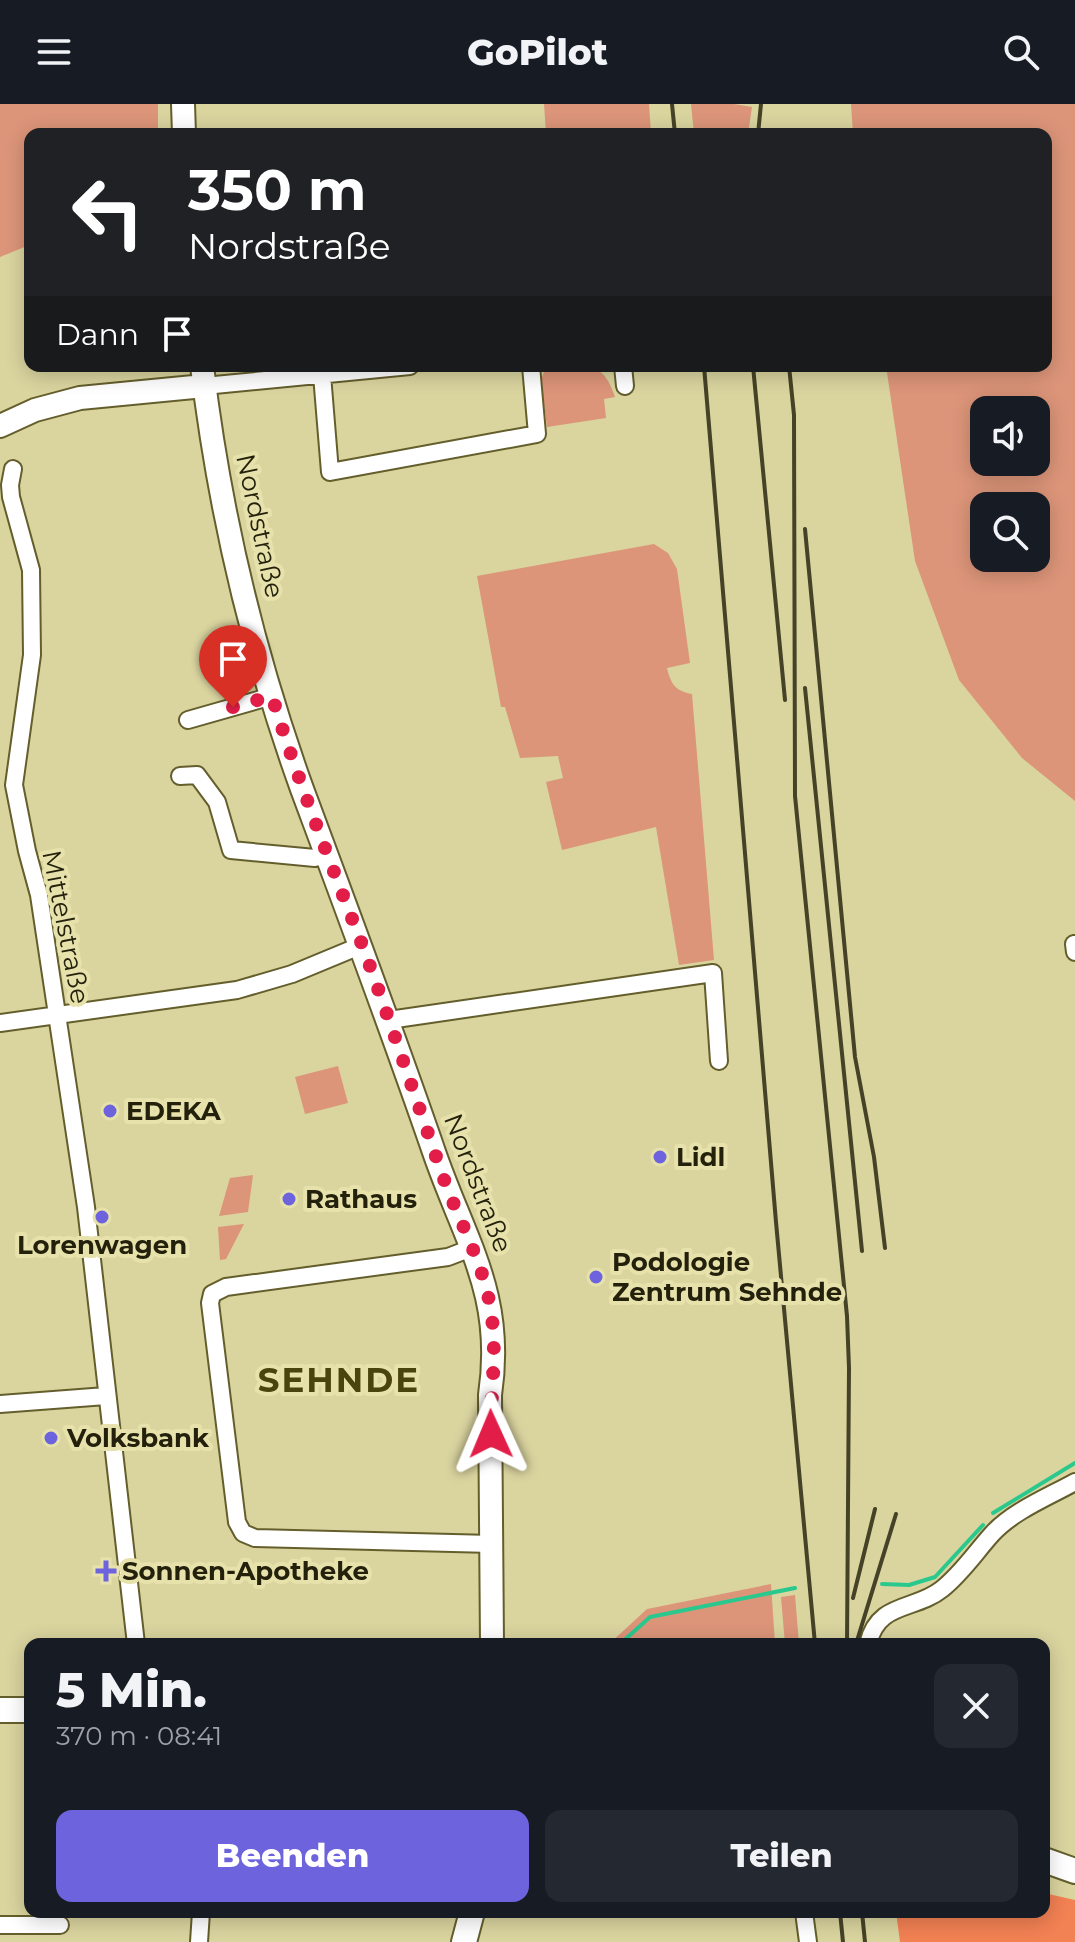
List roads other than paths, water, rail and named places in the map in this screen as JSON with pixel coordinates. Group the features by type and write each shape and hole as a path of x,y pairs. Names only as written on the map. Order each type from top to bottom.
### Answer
{"main road":[{"path":"183,104 184,128"},
{"path":"0,426 35,410 80,398 203,376"},
{"name":"Nordstraße","path":"203,376 235,558 272,696 443,1177 484,1277 495,1364 490,1395 492,1638"},
{"path":"0,1710 24,1710"},
{"path":"1050,1862 1075,1871"},
{"path":"464,1942 470,1918"}],"street":[{"path":"203,376 351,372"},
{"path":"322,375 330,472 537,434 532,372"},
{"path":"624,372 625,386"},
{"name":"Mittelstraße","path":"13,469 11,497 31,570 32,655 14,785 39,895 86,1207 135,1638"},
{"path":"188,720 272,696"},
{"path":"180,776 197,775 217,802 231,850 315,858 327,854"},
{"path":"1074,944 1075,952"},
{"path":"0,1023 237,990 292,974 362,945"},
{"path":"389,1020 713,973 719,1061"},
{"path":"474,1247 448,1257 226,1287 212,1294 210,1303 237,1522 243,1533 255,1538 492,1544"},
{"path":"0,1404 106,1396"},
{"path":"869,1638 871,1631 883,1617 896,1608 942,1589 967,1566 994,1532 1031,1506 1075,1482"},
{"path":"199,1942 201,1918"},
{"path":"805,1918 808,1942"},
{"path":"0,1925 60,1925"}],"waterway":[{"path":"993,1513 1075,1463"},
{"path":"882,1584 909,1585 935,1577 983,1525"},
{"path":"627,1638 650,1617 795,1588"}],"railway":[{"path":"672,104 674,128"},
{"path":"759,128 761,104"},
{"path":"705,372 814,1638"},
{"path":"754,372 785,700"},
{"path":"790,372 794,415 795,796 847,1316 847,1638"},
{"path":"805,529 855,1057 874,1157 885,1248"},
{"path":"805,688 862,1251"},
{"path":"853,1598 875,1509"},
{"path":"858,1638 896,1514"},
{"path":"841,1918 843,1942"},
{"path":"863,1918 865,1942"}],"place":[{"name":"EDEKA","path":"110,1111"},
{"name":"Lidl","path":"660,1157"},
{"name":"Rathaus","path":"289,1199"},
{"name":"Lorenwagen","path":"102,1217"},
{"name":"Podologie Zentrum Sehnde","path":"596,1277"},
{"name":"Volksbank","path":"51,1438"},
{"name":"Sonnen-Apotheke","path":"106,1571"}],"district":[{"name":"SEHNDE","path":"339,1380"}]}
